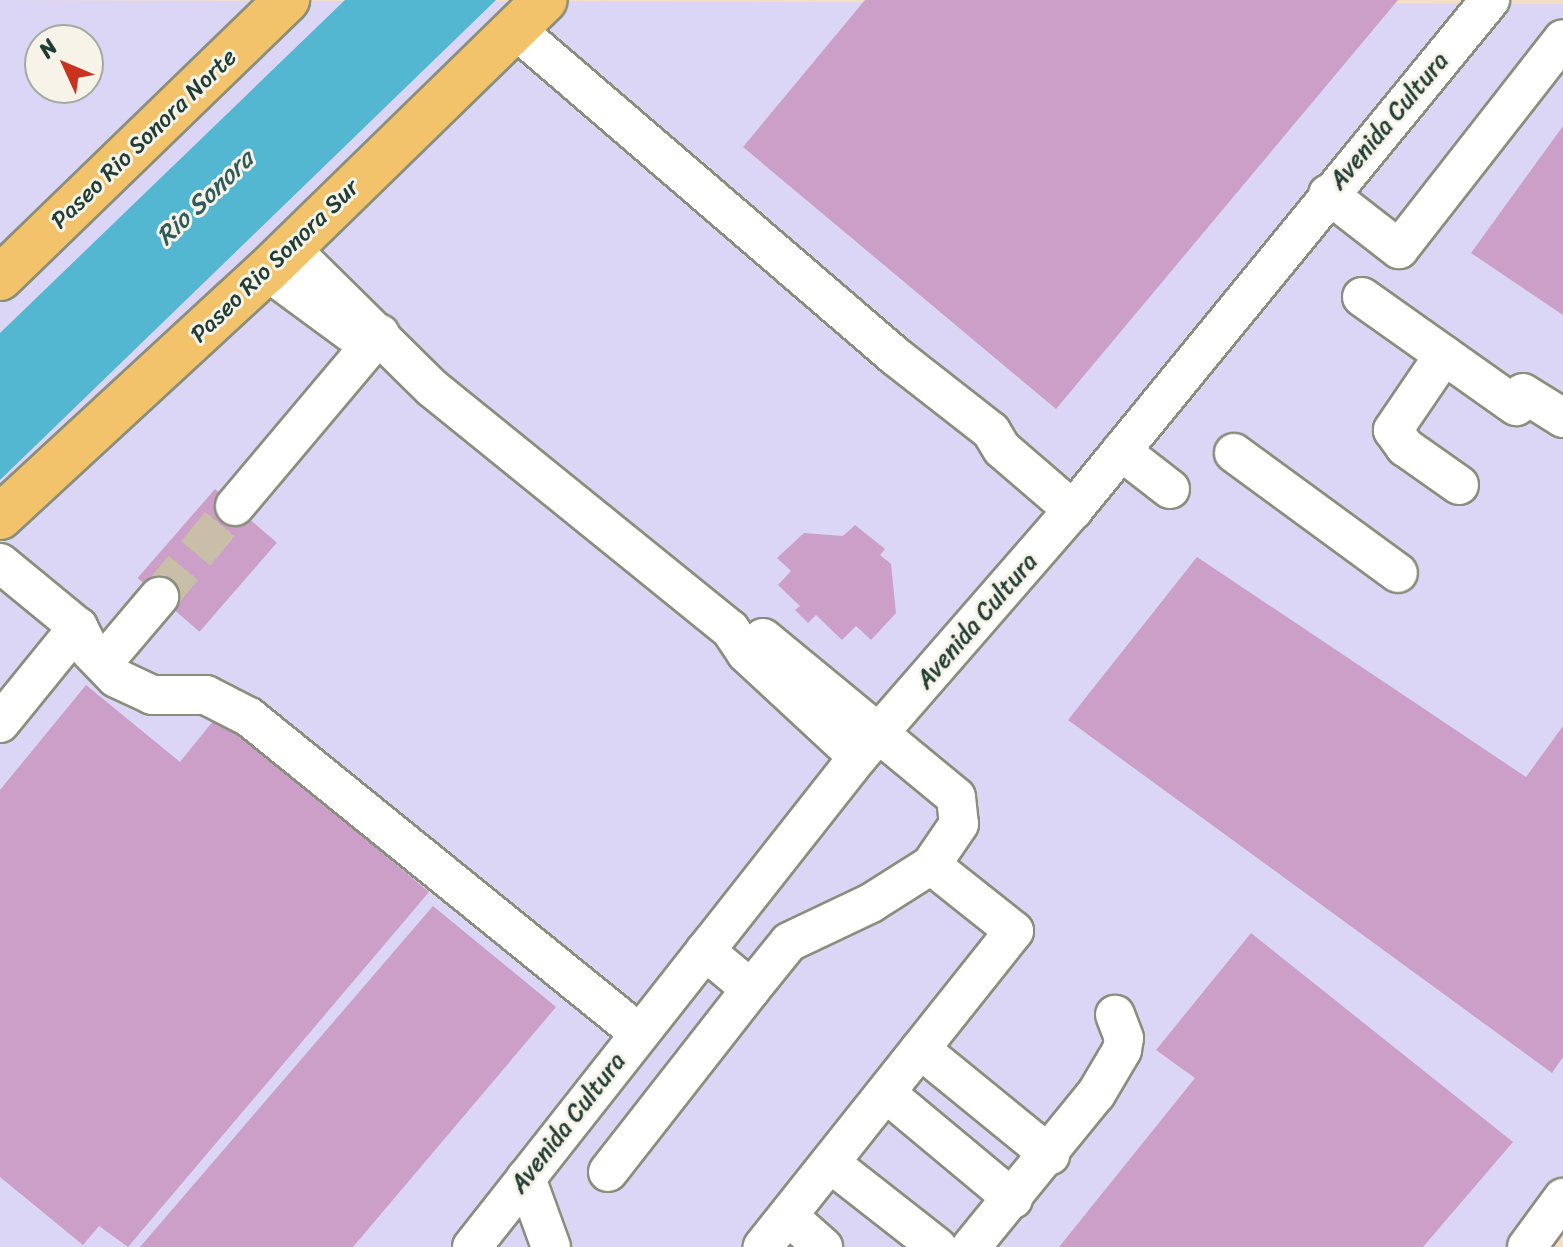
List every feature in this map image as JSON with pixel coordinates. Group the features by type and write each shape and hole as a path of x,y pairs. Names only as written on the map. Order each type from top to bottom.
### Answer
{"main road":[{"name":"Paseo Rio Sonora Norte","path":"0,278 287,0"},
{"name":"Paseo Rio Sonora Sur","path":"0,517 278,260 530,14"}],"street":[{"name":"Avenida Cultura","path":"472,1247 868,746 1080,502 1328,194 1490,0"},
{"path":"530,14 862,328 991,431 1014,435 1080,502"},
{"path":"1328,194 1399,249 1563,39"},
{"path":"278,260 730,629 761,637 868,746 960,805 959,824 931,865 871,903 789,942 608,1172"},
{"path":"1362,297 1444,355 1519,399 1563,418"},
{"path":"235,506 380,344"},
{"path":"1444,355 1393,430 1405,447 1459,485"},
{"path":"1121,451 1170,489"},
{"path":"1234,453 1398,573"},
{"path":"0,563 116,678 139,691 206,695 249,717 639,1033"},
{"path":"0,593 84,646"},
{"path":"0,723 84,646 159,597"},
{"path":"763,1247 1014,931 931,865"},
{"path":"705,951 751,989"},
{"path":"971,1247 1050,1155 1096,1094 1122,1050 1124,1038 1115,1015"},
{"path":"920,1049 1050,1155"},
{"path":"887,1094 1013,1199"},
{"path":"830,1163 937,1247"},
{"path":"526,1178 551,1247"},
{"path":"1527,1247 1563,1198"},
{"path":"788,1216 823,1247"}],"shaded area":[{"path":"0,0 1563,4 1563,1175 1509,1247 0,1247"}],"water":[{"name":"Rio Sonora","path":"345,0 496,0 0,480 0,333"}],"building":[{"path":"865,0 1398,0 1056,409 743,147"},
{"path":"1563,126 1563,315 1471,253"},
{"path":"215,489 277,543 199,632 138,578"},
{"path":"855,525 885,549 880,555 891,564 896,613 871,640 856,626 842,640 816,615 808,623 795,610 800,606 778,585 791,571 777,558 804,533 843,536"},
{"path":"1197,557 1526,777 1563,726 1563,1057 1552,1073 1068,720"},
{"path":"86,685 180,762 218,715 429,892 128,1247 99,1226 83,1245 0,1177 0,790"},
{"path":"433,906 556,1007 353,1247 140,1247"},
{"path":"1251,933 1513,1142 1423,1247 1059,1247 1195,1078 1156,1050"}],"tunnel":[{"path":"159,597 235,506"}]}
